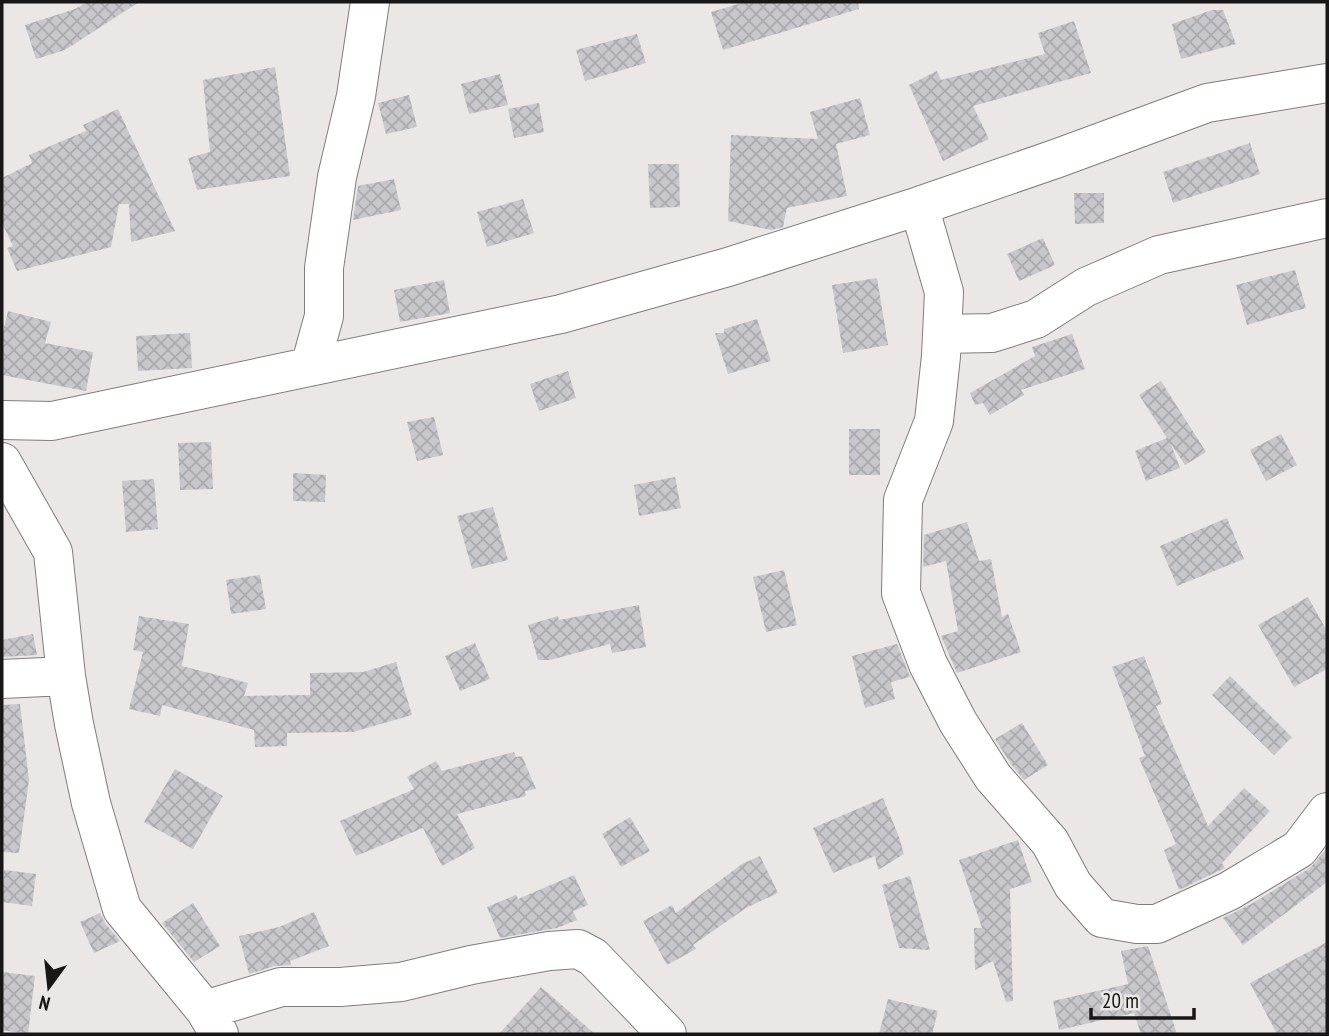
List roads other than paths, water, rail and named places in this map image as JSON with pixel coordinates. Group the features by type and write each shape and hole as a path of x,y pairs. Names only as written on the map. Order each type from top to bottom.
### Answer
{"street":[{"path":"310,366 324,316 324,268 337,177 356,96 370,2"},
{"path":"2,420 52,421 561,314 728,267 919,206 1207,103 1327,83"},
{"path":"919,206 944,292 934,421 904,500 901,593 929,664 958,722 993,777 1050,842 1073,886 1102,918 1137,924 1157,924 1229,891 1299,849 1327,812"},
{"path":"942,334 992,333 1036,319 1086,287 1159,256 1327,218"},
{"path":"2,462 53,552 65,676 91,803 122,909 212,1022 281,988 401,982 471,965 549,951 578,949 593,957 667,1034"},
{"path":"2,678 65,676"}]}
